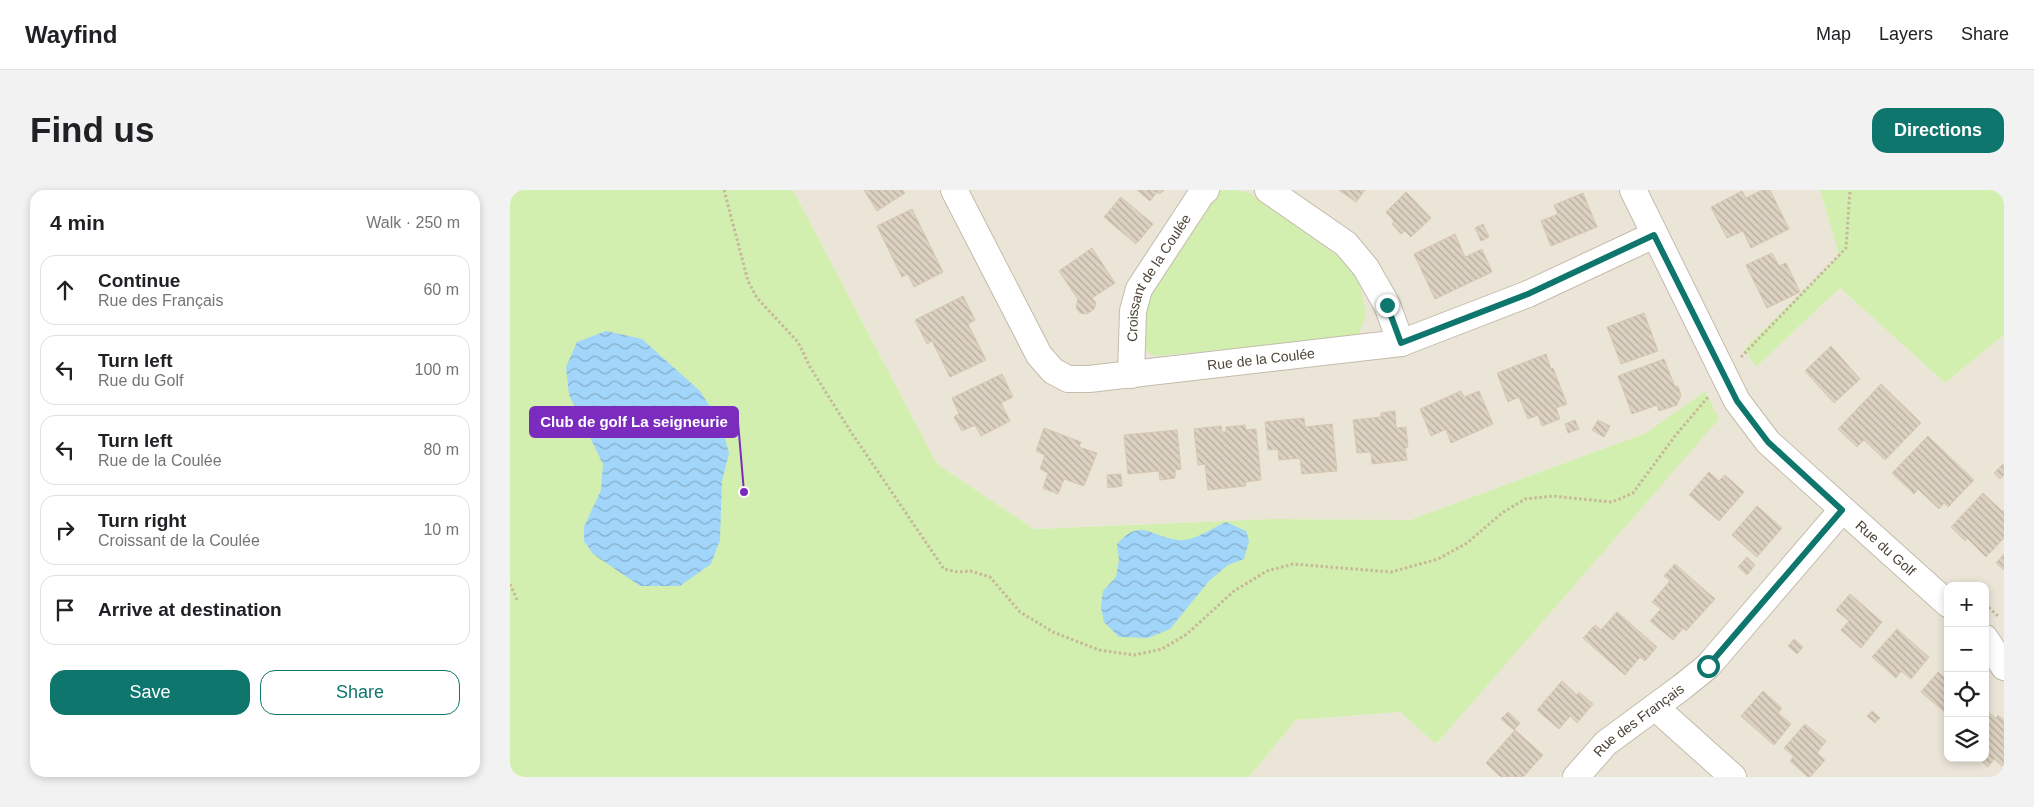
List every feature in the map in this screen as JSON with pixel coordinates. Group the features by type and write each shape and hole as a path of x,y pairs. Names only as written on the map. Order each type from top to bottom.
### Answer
{"street":[{"name":"Rue de la Coulée","path":"954,190 1039,355 1053,370 1068,379 1131,375 1401,343 1528,294 1654,235"},
{"name":"Croissant de la Coulée","path":"1131,375 1132,318 1139,289 1202,193 1206,190"},
{"path":"1268,190 1346,244 1366,268 1387,305 1401,343"},
{"name":"Rue du Golf","path":"1633,190 1737,401 1768,442 1944,600"},
{"name":"Rue des Français","path":"1576,777 1606,743 1708,666 1842,510"},
{"path":"1989,639 2004,644"},
{"path":"1989,644 2004,667"},
{"path":"1654,707 1733,777"}],"path":[{"path":"724,190 748,281 757,298 798,342 810,367 944,569 958,572 971,571 990,577 1020,612 1053,632 1099,650 1134,655 1162,650 1187,634 1234,591 1267,571 1293,564 1391,572 1438,559 1467,543 1502,513 1525,499 1553,496 1612,502 1633,493 1675,436 1743,355 1846,248 1850,190"},
{"path":"1740,349 1747,363"},
{"path":"510,584 516,600"},
{"path":"1989,608 2004,621"}],"shaded area":[{"path":"793,190 1820,190 1839,255 1744,349 1756,367 1840,288 1945,383 2004,335 2004,777 1249,777 1296,720 1400,712 1437,744 1705,391 1646,433 1410,520 1272,519 1034,529 937,464"}],"green space":[{"path":"510,190 793,190 937,464 1034,529 1272,519 1410,520 1646,433 1705,391 1719,419 1436,744 1400,712 1296,720 1249,777 510,777"},
{"path":"1220,190 1237,190 1249,193 1349,264 1360,285 1366,313 1359,335 1340,339 1155,356 1144,350 1141,302 1211,194"},
{"path":"1820,190 2004,190 2004,335 1945,383 1840,288 1756,367 1744,349 1839,255"}],"water":[{"path":"606,331 642,339 700,391 720,422 729,453 722,481 720,540 711,564 680,586 640,586 593,554 584,541 584,527 601,490 603,464 569,395 566,367 577,342"},
{"path":"1226,522 1246,531 1249,541 1244,559 1228,565 1209,581 1170,629 1148,638 1119,637 1104,622 1101,607 1103,591 1116,577 1119,560 1117,544 1125,536 1140,530 1184,540 1196,537"}],"building":[{"path":"864,190 903,190 905,193 877,211"},
{"path":"1137,190 1164,190 1160,194 1157,192 1150,201"},
{"path":"1339,190 1365,190 1356,202"},
{"path":"1762,190 1770,190 1789,229 1751,248 1743,231 1727,238 1711,207 1742,191 1746,198"},
{"path":"1406,192 1431,218 1411,237 1405,231 1401,234 1392,224 1394,221 1386,212"},
{"path":"1583,193 1597,227 1551,246 1541,221 1558,214 1554,205"},
{"path":"1121,197 1153,224 1136,244 1104,217"},
{"path":"912,209 943,272 914,287 908,274 902,277 877,226"},
{"path":"1483,224 1489,237 1481,241 1475,228"},
{"path":"1455,234 1465,257 1482,249 1492,272 1435,299 1414,254"},
{"path":"1092,248 1115,283 1092,298 1096,303 1094,309 1087,314 1080,313 1076,307 1078,299 1059,271"},
{"path":"1772,253 1779,266 1786,263 1800,292 1767,308 1746,265"},
{"path":"963,296 975,320 968,324 986,360 950,377 932,341 927,344 915,320"},
{"path":"1644,313 1658,351 1621,364 1607,327"},
{"path":"1831,346 1860,379 1834,403 1805,371"},
{"path":"1546,354 1567,404 1556,408 1560,419 1542,426 1538,415 1528,419 1519,397 1508,402 1497,373"},
{"path":"1664,359 1675,387 1678,386 1681,395 1677,405 1659,411 1657,405 1632,414 1618,376"},
{"path":"1002,374 1013,397 1001,403 1010,421 981,436 975,425 962,431 954,417 959,414 952,398"},
{"path":"1881,384 1921,423 1885,460 1864,440 1857,447 1838,429"},
{"path":"1461,391 1464,397 1479,391 1493,424 1451,443 1446,429 1431,436 1420,409"},
{"path":"1395,411 1396,428 1406,427 1408,447 1405,448 1407,460 1372,464 1371,452 1357,453 1353,420 1381,417 1381,413"},
{"path":"1304,418 1305,427 1332,424 1337,471 1302,474 1300,458 1279,460 1278,449 1268,450 1265,422"},
{"path":"1575,420 1579,429 1568,433 1565,424"},
{"path":"1598,420 1610,426 1604,437 1592,430"},
{"path":"1245,425 1246,430 1256,429 1261,480 1245,482 1246,486 1208,490 1205,464 1198,465 1194,429 1221,426 1222,432 1226,432 1226,427"},
{"path":"1044,428 1081,442 1079,447 1097,453 1084,486 1064,479 1058,494 1043,488 1048,473 1040,469 1045,455 1036,451"},
{"path":"1177,430 1181,469 1175,470 1175,478 1160,480 1159,471 1128,474 1124,435"},
{"path":"1928,436 1974,480 1948,507 1944,503 1939,509 1918,489 1914,494 1892,473"},
{"path":"2003,464 2004,475 2000,479 1994,473"},
{"path":"1709,472 1719,481 1725,475 1744,492 1719,521 1689,495"},
{"path":"1121,474 1122,486 1108,488 1107,475"},
{"path":"1983,493 2003,512 2004,510 2004,538 1986,557 1967,538 1965,541 1951,527"},
{"path":"1757,506 1782,528 1757,557 1732,535"},
{"path":"2004,554 2004,570 1996,563"},
{"path":"1747,557 1755,565 1747,575 1738,567"},
{"path":"1675,564 1715,599 1686,631 1683,628 1673,640 1650,621 1661,609 1652,602 1670,581 1664,576"},
{"path":"1850,594 1882,622 1861,648 1841,630 1849,621 1836,610"},
{"path":"1617,612 1657,647 1645,661 1640,657 1625,675 1583,638 1595,625 1601,630"},
{"path":"1897,629 1929,657 1911,679 1901,671 1896,678 1872,657"},
{"path":"1794,639 1803,647 1797,654 1788,646"},
{"path":"1938,672 1944,677 1944,712 1921,692"},
{"path":"1562,681 1577,695 1579,692 1593,704 1577,723 1570,716 1559,729 1537,710"},
{"path":"1763,691 1782,708 1778,713 1791,724 1774,745 1741,716"},
{"path":"1872,711 1880,718 1875,723 1867,716"},
{"path":"1508,712 1520,723 1514,730 1501,719"},
{"path":"1989,713 1996,718 1998,715 2004,720 2004,764 2002,766 1994,759 1988,767 1982,762 1989,762"},
{"path":"1805,724 1826,741 1817,753 1825,760 1810,777 1790,761 1794,756 1784,748"},
{"path":"1515,730 1543,755 1523,777 1501,777 1486,763"}],"place":[{"name":"Club de golf La seigneurie","path":"744,492"}],"route":[{"path":"1387,305 1401,343 1528,294 1654,235 1737,401 1768,442 1842,510 1708,666"}]}
